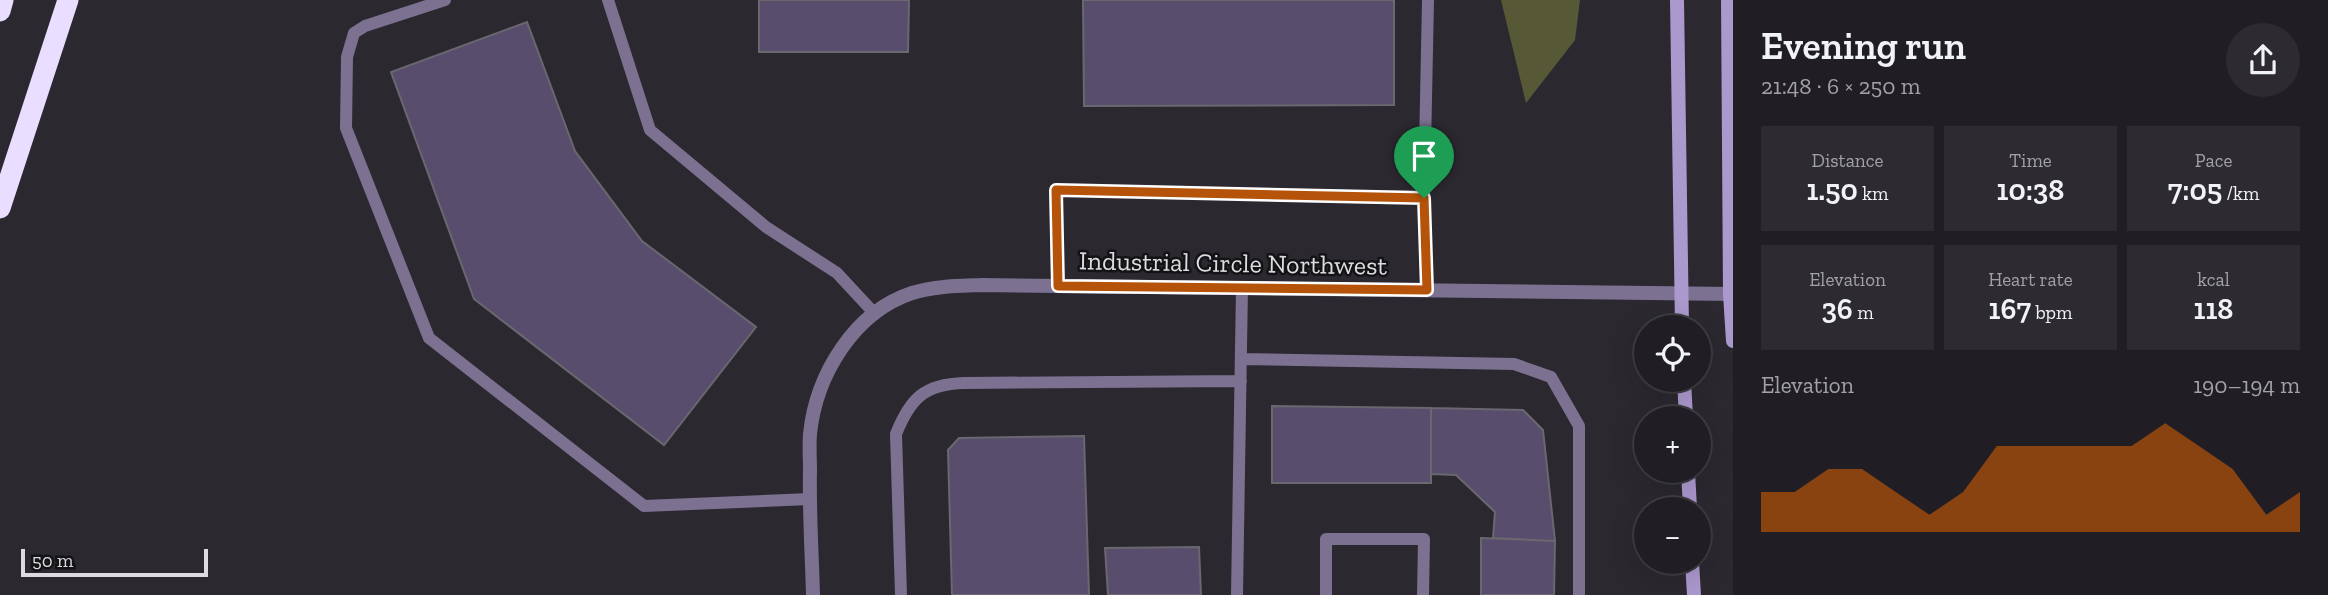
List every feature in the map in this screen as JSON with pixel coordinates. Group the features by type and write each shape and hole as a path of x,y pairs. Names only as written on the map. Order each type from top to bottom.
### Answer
{"highway":[{"path":"0,11 4,0"},
{"path":"0,208 68,0"}],"street":[{"path":"1677,0 1681,315"},
{"path":"1728,0 1733,341"},
{"name":"Industrial Circle Northwest","path":"813,595 810,434 816,404 827,375 842,348 862,324 886,306 912,293 944,287 982,285 1732,294"},
{"path":"1693,574 1694,595"}],"lane":[{"path":"445,0 365,26 354,33 347,57 346,128 429,338 644,506 810,499"},
{"path":"608,0 650,130 766,226 837,273 875,314"},
{"path":"1427,290 1424,198 1428,0"},
{"path":"1058,286 1056,190 1424,198"},
{"path":"1237,595 1242,287"},
{"path":"1241,359 1514,364 1551,377 1579,426 1578,595"},
{"path":"901,595 896,434 903,418 926,391 943,384 964,383 1241,381"},
{"path":"1326,595 1326,539 1424,539 1423,595"}],"shaded area":[{"path":"1501,0 1580,0 1575,40 1526,103"}],"building":[{"path":"759,0 909,0 908,52 759,52"},
{"path":"1083,0 1394,0 1394,105 1084,106"},
{"path":"527,22 575,151 642,241 756,327 664,445 474,299 391,72"},
{"path":"1272,406 1431,408 1431,483 1272,483"},
{"path":"1431,408 1523,410 1543,430 1555,541 1493,538 1495,512 1456,475 1431,474"},
{"path":"1084,436 1089,595 952,595 948,450 959,438"},
{"path":"1481,538 1555,541 1554,595 1481,595"},
{"path":"1199,547 1201,595 1108,595 1105,548"}],"route":[{"path":"1056,190 1424,198 1427,290 1058,286 1056,190"}]}
